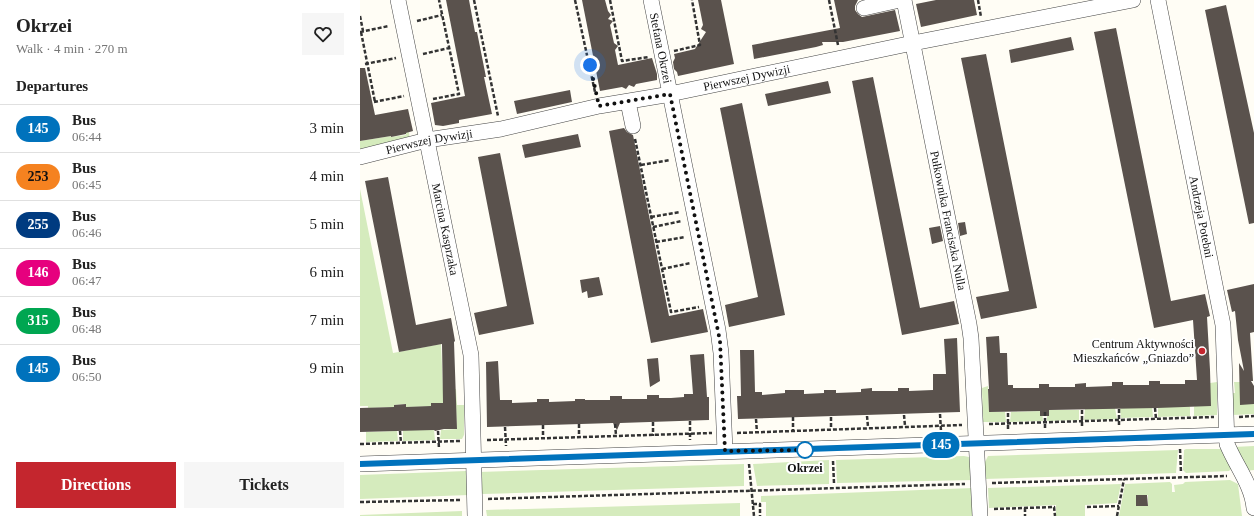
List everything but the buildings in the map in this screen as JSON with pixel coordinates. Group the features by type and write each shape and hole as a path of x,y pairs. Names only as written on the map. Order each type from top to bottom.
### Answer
{"street":[{"name":"Marcina Kasprzaka","path":"398,0 471,355 475,516"},
{"name":"Stefana Okrzei","path":"651,0 719,336 725,451"},
{"path":"864,8 900,0"},
{"name":"Pułkownika Franciszka Nulla","path":"904,0 969,324 976,444 985,513"},
{"name":"Pierwszej Dywizji","path":"360,157 427,140 501,129 599,106 670,94 912,43 1133,0"},
{"name":"Andrzeja Potebni","path":"1158,0 1223,325 1227,444 1232,457 1251,491 1254,501"},
{"path":"628,102 633,126"},
{"path":"360,464 1254,434"}],"path":[{"path":"427,101 459,94 439,0"},
{"path":"474,0 501,129"},
{"path":"575,0 599,106"},
{"path":"610,0 622,61 655,56"},
{"path":"668,53 700,45 692,0"},
{"path":"829,0 841,58"},
{"path":"410,22 442,15"},
{"path":"360,16 366,64 374,102 411,94"},
{"path":"361,32 390,26"},
{"path":"416,56 449,48"},
{"path":"366,64 403,56"},
{"path":"633,126 671,312 705,305"},
{"path":"641,165 676,159"},
{"path":"651,217 687,210"},
{"path":"653,226 688,219"},
{"path":"656,242 692,236"},
{"path":"662,269 698,262"},
{"path":"1155,408 1156,424"},
{"path":"1119,409 1119,429"},
{"path":"1082,410 1082,430"},
{"path":"1045,412 1046,431"},
{"path":"1008,413 1008,432"},
{"path":"940,414 941,434"},
{"path":"904,415 905,426"},
{"path":"867,416 868,428"},
{"path":"988,424 1254,416"},
{"path":"793,417 794,431"},
{"path":"830,417 831,429"},
{"path":"756,419 758,440"},
{"path":"690,421 690,442"},
{"path":"653,422 654,440"},
{"path":"579,424 579,437"},
{"path":"615,424 616,435"},
{"path":"543,425 543,438"},
{"path":"505,427 506,448"},
{"path":"400,431 401,443"},
{"path":"438,431 438,441"},
{"path":"1180,437 1181,473"},
{"path":"360,444 466,441"},
{"path":"833,449 834,483"},
{"path":"748,460 754,516"},
{"path":"986,484 1235,475"},
{"path":"1117,516 1124,479"},
{"path":"360,502 966,484"},
{"path":"753,504 760,504 760,516"},
{"path":"1087,507 1119,506"},
{"path":"985,513 1025,508 1054,508 1055,516"},
{"path":"1025,508 1025,516"}],"green space":[{"path":"409,132 410,142 360,153 360,141 406,135 406,133"},
{"path":"360,189 393,353 441,344 443,389 456,389 457,405 464,405 464,435 462,439 440,439 441,430 457,429 456,406 406,407 405,404 394,405 394,407 368,408 368,406 360,406"},
{"path":"1217,382 1217,415 1194,416 1194,407 1210,383"},
{"path":"1234,382 1240,382 1240,404 1254,404 1254,414 1233,415 1233,393 1235,393"},
{"path":"988,386 989,412 1005,412 1006,422 983,422 982,388"},
{"path":"1189,406 1190,416 1158,417 1158,407"},
{"path":"1152,407 1153,417 1121,418 1120,409 1122,408"},
{"path":"1115,408 1117,419 1084,420 1085,409"},
{"path":"1048,410 1079,410 1079,420 1047,421"},
{"path":"1042,411 1043,421 1010,422 1011,412"},
{"path":"403,430 434,430 435,440 403,441"},
{"path":"397,431 398,441 366,442 366,432"},
{"path":"1254,446 1254,470 1245,471 1233,447"},
{"path":"1222,449 1231,469 1229,471 1186,473 1183,470 1184,450"},
{"path":"1178,450 1176,473 984,479 984,464 988,456"},
{"path":"969,457 971,461 973,480 837,483 836,460"},
{"path":"829,460 829,484 757,486 753,464"},
{"path":"744,464 744,486 483,494 480,492 479,472"},
{"path":"466,471 469,473 469,495 360,499 360,475"},
{"path":"1230,480 1238,484 1242,516 1119,516 1125,484 1170,482 1172,484 1172,492 1175,492 1174,485 1183,484 1185,482","holes":["1136,495 1148,495 1148,506 1136,506"]},
{"path":"1121,484 1117,503 1085,505 1085,516 1056,516 1056,505 989,508 988,488"},
{"path":"973,488 974,516 766,516 766,502 761,502 761,496"},
{"path":"740,503 740,516 487,516 486,510"},
{"path":"462,511 462,516 360,516 360,515"}],"bus line":[{"name":"145","path":"360,464 1254,434"}],"place":[{"name":"Centrum Aktywności Mieszkańców „Gniazdo”","path":"1202,351"},
{"name":"Okrzei","path":"805,450"}],"route":[{"path":"590,65 599,106 670,94 720,341 725,451 805,450"}]}
